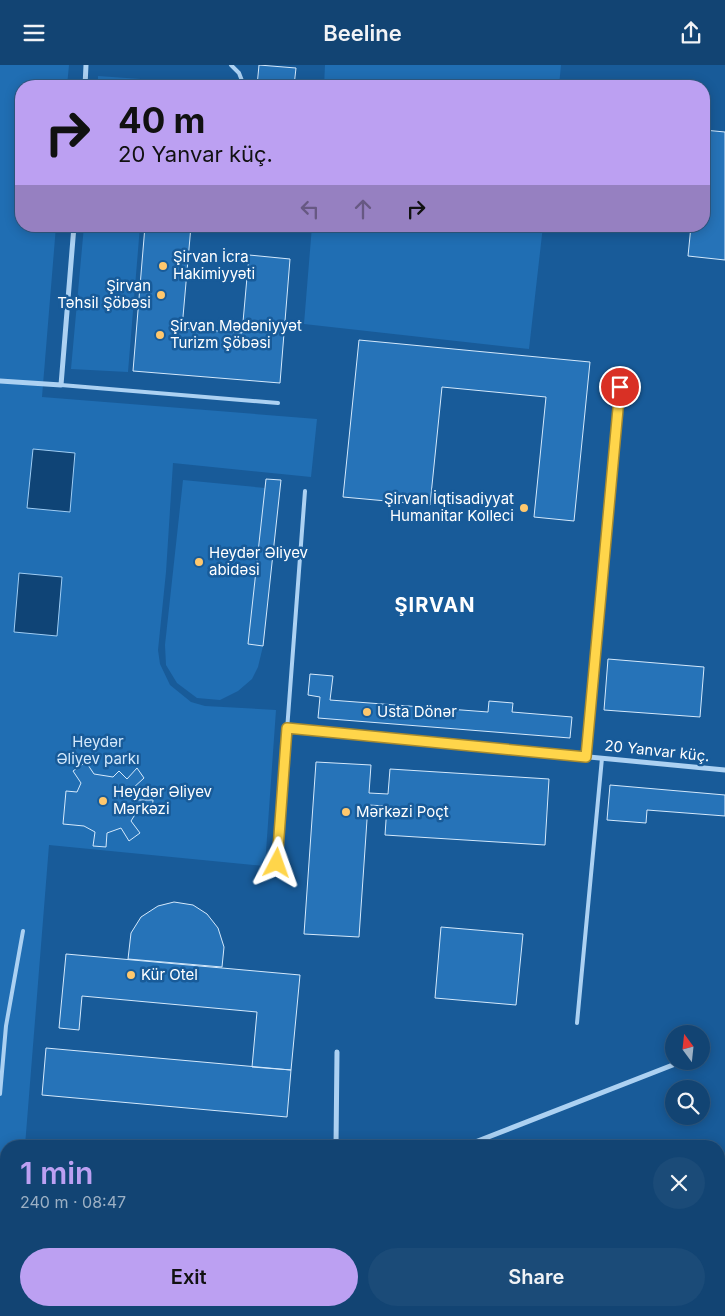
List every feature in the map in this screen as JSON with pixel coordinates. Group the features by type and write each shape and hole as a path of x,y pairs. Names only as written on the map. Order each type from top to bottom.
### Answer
{"street":[{"path":"85,80 86,65"},
{"path":"0,381 62,385 74,232"},
{"name":"20 Yanvar küç.","path":"287,728 725,771"},
{"path":"336,1140 337,1053"},
{"path":"480,1140 665,1068"}],"lane":[{"path":"231,65 239,73 242,80"},
{"path":"62,385 278,403"},
{"path":"586,757 620,387"},
{"path":"277,863 305,491"},
{"path":"577,1023 602,758"},
{"path":"0,1094 6,1026 23,931"}],"green space":[{"name":"Heydər Əliyev parkı","path":"0,65 69,65 68,80 15,80 15,232 56,232 42,397 317,419 311,477 173,463 166,572 158,650 160,664 170,685 191,702 205,706 276,710 265,866 49,845 25,1140 0,1140"},
{"path":"325,65 561,65 560,80 324,80"},
{"path":"98,76 155,80 98,80"},
{"path":"83,232 140,232 128,372 71,369"},
{"path":"312,232 542,232 529,349 304,324"},
{"path":"183,480 265,488 248,644 263,646 258,667 252,679 238,691 220,700 197,698 177,683 166,665 165,645"}],"shaded area":[{"path":"33,449 75,453 70,512 27,508"},
{"path":"19,573 62,577 57,636 14,632"}],"building":[{"path":"259,65 296,68 295,80 258,80"},
{"path":"710,131 725,132 725,260 688,256 690,232 710,232"},
{"path":"145,232 190,232 182,328 242,333 249,255 290,259 280,383 133,371"},
{"path":"359,340 590,362 574,521 534,517 546,397 442,387 430,505 343,497"},
{"path":"266,479 281,480 263,646 248,644"},
{"path":"608,659 704,667 700,717 604,710"},
{"path":"310,674 333,676 330,700 488,712 489,701 513,703 512,712 572,717 570,738 318,718 320,697 308,695"},
{"path":"86,762 94,774 113,777 119,771 127,779 137,768 144,778 132,789 136,800 153,800 152,813 136,813 131,821 140,833 129,841 121,828 107,833 106,847 93,846 95,832 84,826 63,824 66,791 77,792 81,783 73,771"},
{"path":"316,762 371,765 369,793 388,794 390,769 549,779 545,845 385,835 387,806 368,805 359,937 304,934"},
{"path":"610,785 725,795 725,816 647,810 646,823 607,820"},
{"path":"174,902 193,905 207,914 218,928 224,947 222,967 128,959 131,933 141,917 158,906"},
{"path":"441,927 523,934 516,1005 435,998"},
{"path":"66,954 300,975 291,1070 252,1067 257,1012 82,996 79,1030 59,1028"},
{"path":"46,1048 291,1070 287,1117 42,1095"}],"place":[{"name":"Şirvan İcra Hakimiyyəti","path":"163,266"},
{"name":"Şirvan Təhsil Şöbəsi","path":"161,295"},
{"name":"Şirvan Mədəniyyət Turizm Şöbəsi","path":"160,335"},
{"name":"Şirvan İqtisadiyyat Humanitar Kolleci","path":"524,508"},
{"name":"Heydər Əliyev abidəsi","path":"199,562"},
{"name":"Usta Dönər","path":"367,712"},
{"name":"Heydər Əliyev Mərkəzi","path":"103,801"},
{"name":"Mərkəzi Poçt","path":"346,812"},
{"name":"Kür Otel","path":"131,975"}],"district":[{"name":"ŞIRVAN","path":"435,605"}],"route":[{"path":"277,863 287,728 586,757 620,387"}]}
